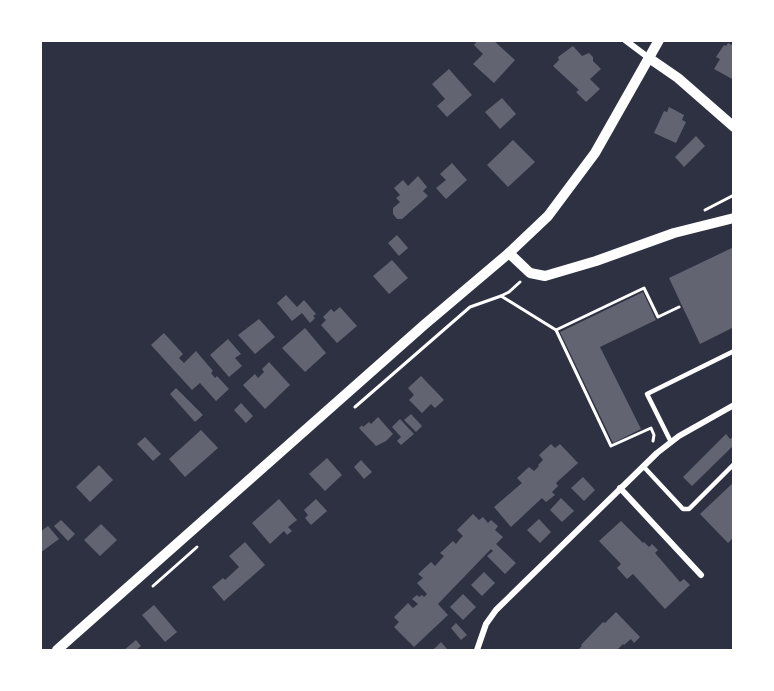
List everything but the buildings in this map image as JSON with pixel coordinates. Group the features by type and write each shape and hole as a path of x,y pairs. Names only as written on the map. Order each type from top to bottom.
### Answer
{"street":[{"path":"625,40 678,78 734,127"},
{"path":"57,651 548,216 595,153 659,40"},
{"path":"509,252 530,273 545,276 596,261 674,233 734,218"},
{"path":"477,651 486,624 495,609 642,466 671,442 718,412 734,405"},
{"path":"620,488 701,574"}],"lane":[{"path":"671,442 647,394 734,351"},
{"path":"642,466 683,509 688,509 733,465"}],"path":[{"path":"350,411 470,307 509,292 522,280"},
{"path":"556,330 644,288 658,317 679,307"},
{"path":"501,296 556,330 611,446 651,428 654,435 652,442"},
{"path":"185,557 202,542"}]}
